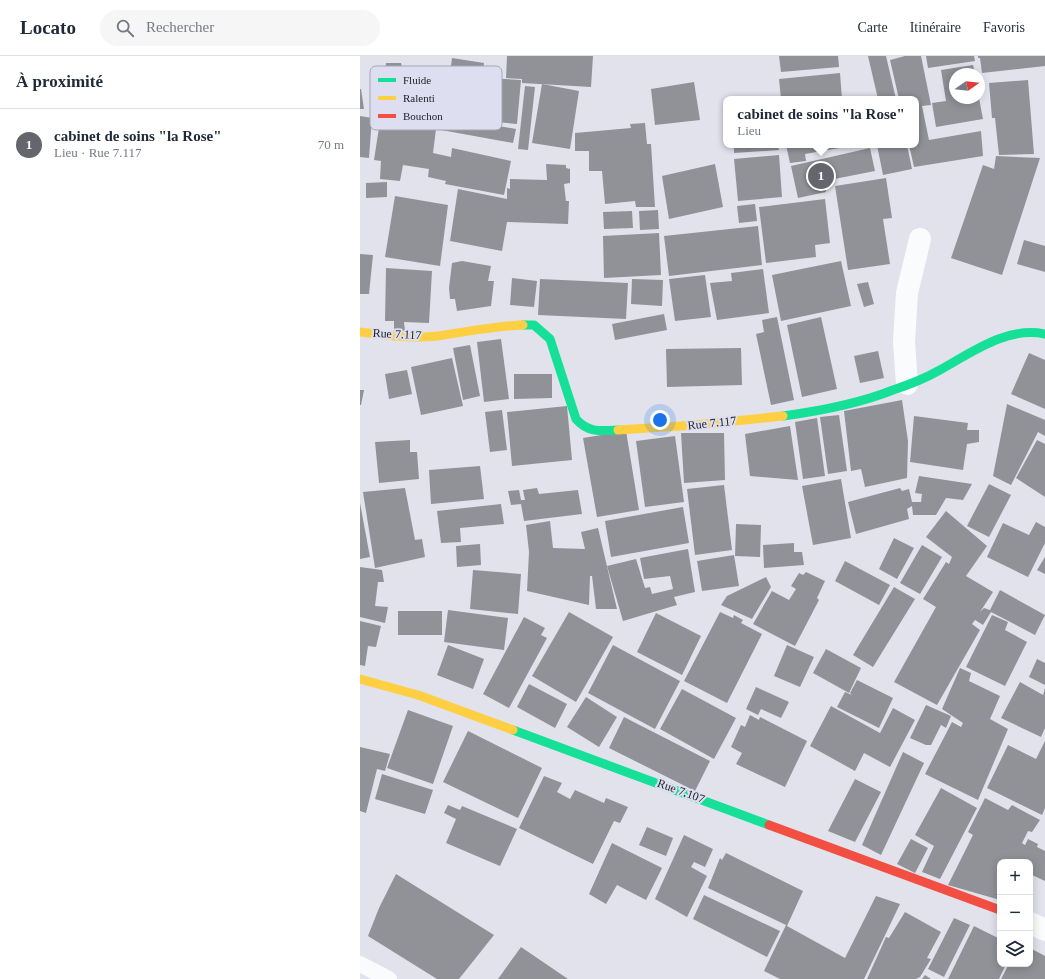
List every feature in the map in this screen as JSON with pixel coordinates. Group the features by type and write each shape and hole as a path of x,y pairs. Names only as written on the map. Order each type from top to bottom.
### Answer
{"street":[{"path":"908,384 904,342 907,293 920,239"},
{"name":"Rue 7.117","path":"360,332 393,336 436,336 497,326 534,325 544,332 550,340 576,419 582,426 593,431 673,427 793,414 864,400 925,378 1004,337 1020,332 1038,331 1045,334"},
{"name":"Rue 7.107","path":"360,679 418,695 997,909"},
{"path":"1033,924 1045,930"}],"lane":[{"path":"360,964 389,979"}],"building":[{"path":"507,56 593,56 591,87 522,83 522,79 506,78"},
{"path":"779,56 838,56 839,67 781,72"},
{"path":"868,56 886,56 895,96 877,96"},
{"path":"905,56 921,56 931,105 922,106 929,140 981,131 983,156 914,167 910,148 919,148 919,96 898,96 890,60"},
{"path":"926,56 974,56 975,61 928,68"},
{"path":"978,56 1045,56 1045,66 985,73 985,68 981,68 980,58 978,58"},
{"path":"452,58 484,63 484,66 451,66"},
{"path":"386,63 401,63 402,66 386,66"},
{"path":"973,65 974,68 954,68"},
{"path":"949,69 949,104 980,104 983,119 936,127 932,103 946,101 941,70"},
{"path":"840,73 842,96 781,96 779,79"},
{"path":"502,79 521,80 517,124 502,123"},
{"path":"1028,80 1034,154 999,155 995,118 992,118 989,83"},
{"path":"694,82 700,120 655,125 651,89"},
{"path":"542,84 579,91 570,149 532,143"},
{"path":"525,86 535,87 528,150 518,149"},
{"path":"361,89 364,109 360,109"},
{"path":"360,116 370,118 371,130 369,158 360,157"},
{"path":"645,123 647,144 651,144 655,207 636,207 635,201 605,204 602,171 589,171 589,151 575,151 575,133 631,128 630,124"},
{"path":"502,127 516,129 513,143 441,130 502,130"},
{"path":"379,130 436,130 433,153 451,157 452,148 511,161 504,195 445,184 446,181 428,177 429,169 403,165 400,181 380,179 381,161 374,160"},
{"path":"734,148 779,148 779,150 734,153"},
{"path":"787,148 840,148 805,154 806,161 790,163"},
{"path":"870,148 875,171 824,181 826,192 798,198 791,166"},
{"path":"878,148 908,148 912,169 883,175"},
{"path":"779,155 782,197 738,201 734,159"},
{"path":"996,156 1040,158 1002,275 951,258 983,165 994,169"},
{"path":"546,164 566,165 566,168 570,169 570,183 564,184 566,201 569,201 568,224 507,222 502,251 450,241 458,189 507,199 507,188 510,189 510,179 547,180"},
{"path":"715,164 723,207 669,219 662,176"},
{"path":"886,178 892,218 883,219 890,264 848,270 835,186"},
{"path":"387,182 387,197 366,198 366,183"},
{"path":"395,196 448,205 440,266 385,257"},
{"path":"825,199 830,243 815,245 816,257 766,263 759,207"},
{"path":"755,204 757,221 739,223 737,206"},
{"path":"658,210 659,229 640,230 639,211"},
{"path":"632,211 633,228 604,229 603,212"},
{"path":"758,226 762,265 669,276 664,236"},
{"path":"659,233 661,275 604,278 603,236"},
{"path":"1024,240 1045,246 1045,272 1017,264"},
{"path":"360,254 373,255 369,294 360,294"},
{"path":"462,261 491,266 488,281 494,281 491,306 457,311 455,299 450,299 449,288 452,263"},
{"path":"841,261 851,306 781,321 772,275"},
{"path":"386,268 432,271 429,323 404,322 405,331 394,332 394,321 385,321"},
{"path":"763,269 769,313 717,320 710,283 732,281 731,273"},
{"path":"705,275 711,317 675,321 669,279"},
{"path":"512,278 537,281 534,307 510,305"},
{"path":"540,279 628,283 626,319 538,315"},
{"path":"632,279 663,280 662,306 631,304"},
{"path":"868,282 874,304 864,307 857,284"},
{"path":"664,314 667,330 615,340 612,324"},
{"path":"777,317 794,400 771,405 756,334 764,332 762,320"},
{"path":"821,317 837,389 802,397 787,325"},
{"path":"501,339 509,399 484,402 477,342"},
{"path":"470,345 480,396 463,400 453,348"},
{"path":"741,348 742,385 667,387 666,349"},
{"path":"878,351 884,378 860,383 854,356"},
{"path":"1029,353 1045,360 1045,409 1011,394"},
{"path":"452,358 463,406 421,415 411,367"},
{"path":"407,370 412,394 389,399 385,374"},
{"path":"514,374 552,374 552,398 514,399"},
{"path":"360,390 364,390 361,405 360,405"},
{"path":"902,400 908,441 907,478 865,487 861,469 851,471 844,411"},
{"path":"1007,404 1045,420 1045,436 1038,432 1011,485 993,476"},
{"path":"567,406 572,460 512,466 507,412"},
{"path":"502,410 507,450 490,452 485,412"},
{"path":"839,415 847,471 828,474 820,417"},
{"path":"914,416 968,423 967,430 979,430 979,442 967,444 963,470 910,462"},
{"path":"817,418 825,476 803,479 795,422"},
{"path":"790,426 798,480 750,476 745,434"},
{"path":"626,431 639,510 597,517 583,438"},
{"path":"681,433 724,433 725,480 684,483"},
{"path":"675,436 684,502 645,507 636,441"},
{"path":"410,440 410,452 417,452 419,479 379,483 375,442"},
{"path":"1037,440 1045,444 1045,497 1016,478"},
{"path":"480,466 484,499 431,504 429,470"},
{"path":"919,476 972,484 963,500 946,498 936,515 913,515 912,506 907,509 909,519 856,534 848,502 900,488 902,491 909,489 912,502 921,502 922,494 915,493"},
{"path":"841,479 851,538 813,545 802,486"},
{"path":"989,484 1011,495 989,537 967,526"},
{"path":"724,485 732,550 695,555 687,489"},
{"path":"405,488 415,540 422,539 425,557 375,568 363,492"},
{"path":"537,488 539,494 578,490 582,514 524,521 521,504 511,505 508,491 519,490 521,500 525,500 523,490"},
{"path":"360,503 370,557 360,559"},
{"path":"501,504 504,524 460,528 461,542 441,543 437,511"},
{"path":"683,507 689,543 611,557 605,521"},
{"path":"946,511 987,546 966,576 993,592 980,612 984,608 990,610 1000,590 1045,615 1035,635 991,612 983,625 975,620 972,624 980,630 937,705 894,682 936,607 923,599 946,562 949,564 952,557 926,537"},
{"path":"550,521 553,548 585,549 581,532 598,528 617,609 596,609 592,576 590,576 589,605 527,591 529,552 526,525"},
{"path":"1036,522 1045,527 1045,543 1028,577 987,557 1003,523 1029,535"},
{"path":"736,524 761,525 760,557 735,556"},
{"path":"894,538 914,548 897,579 879,569"},
{"path":"794,543 794,552 802,552 804,565 764,568 763,545"},
{"path":"480,544 481,565 457,567 456,546"},
{"path":"922,545 942,557 920,594 900,583"},
{"path":"688,549 695,592 674,597 677,605 623,621 607,566 636,559 645,588 650,587 652,594 673,589 670,576 644,579 640,558"},
{"path":"734,555 739,586 702,591 697,561"},
{"path":"1045,557 1045,574 1037,570"},
{"path":"845,561 890,585 879,605 835,581"},
{"path":"360,567 382,570 384,582 378,582 375,606 388,607 385,623 360,617"},
{"path":"473,570 521,574 518,614 470,609"},
{"path":"806,572 825,581 817,598 819,600 795,646 753,624 772,591 789,600 796,589 791,586 799,573 803,575"},
{"path":"766,577 771,587 752,619 721,605 727,596"},
{"path":"894,587 915,599 873,667 853,655"},
{"path":"448,610 508,618 504,650 444,642"},
{"path":"398,611 442,611 442,635 398,635"},
{"path":"569,612 613,637 576,702 532,676"},
{"path":"720,612 733,618 734,615 743,620 741,623 762,634 727,703 684,681"},
{"path":"656,613 701,636 682,675 637,652"},
{"path":"992,615 1008,622 1005,630 1027,642 1005,686 966,667"},
{"path":"524,617 545,628 541,635 547,638 509,708 483,694"},
{"path":"360,621 381,626 376,647 368,646 365,666 360,665"},
{"path":"448,645 484,659 473,689 437,675"},
{"path":"613,645 680,681 655,729 588,693"},
{"path":"787,645 814,657 800,687 774,676"},
{"path":"826,649 861,668 849,693 813,673"},
{"path":"1037,659 1045,663 1045,685 1029,677"},
{"path":"960,668 971,673 969,681 1000,696 990,719 1008,729 978,800 925,774 952,722 961,727 963,723 942,709"},
{"path":"857,680 893,698 879,728 837,707 845,692 852,695 850,693"},
{"path":"1020,682 1043,695 1045,688 1045,728 1041,737 1001,718"},
{"path":"529,684 567,704 555,728 517,707"},
{"path":"756,687 789,702 781,718 761,709 758,715 746,709"},
{"path":"682,689 736,718 714,759 660,729"},
{"path":"586,697 617,717 599,747 567,727"},
{"path":"926,705 951,716 946,728 941,725 931,745 926,745 910,738"},
{"path":"831,706 880,733 893,708 915,720 890,767 864,753 855,771 810,746"},
{"path":"408,710 453,726 433,784 387,768"},
{"path":"750,715 759,720 760,717 807,741 785,787 736,764 742,753 731,747 741,725 745,727"},
{"path":"624,717 710,761 695,791 609,748"},
{"path":"468,731 542,768 518,818 443,782"},
{"path":"1045,741 1045,808 1042,815 987,788 1008,745 1036,759"},
{"path":"360,747 390,754 385,771 377,769 366,813 360,811"},
{"path":"903,752 924,763 881,855 862,845"},
{"path":"382,774 433,790 425,814 375,799"},
{"path":"544,776 562,783 557,792 570,799 575,790 604,803 606,798 628,807 620,823 614,821 593,864 519,828"},
{"path":"855,779 881,792 855,842 828,831"},
{"path":"941,788 977,808 940,879 922,872 934,846 915,835"},
{"path":"985,798 1008,810 1012,805 1040,820 1032,832 1028,831 1022,843 1025,845 1028,839 1038,844 1037,847 1045,851 1045,881 1033,875 1033,859 997,859 997,899 948,885 973,835 968,832"},
{"path":"448,805 460,810 462,806 517,829 500,866 446,843 456,819 444,813"},
{"path":"647,827 673,838 666,856 639,845"},
{"path":"684,835 713,849 705,867 694,862 691,867 707,876 687,917 655,899"},
{"path":"911,839 928,848 915,873 897,864"},
{"path":"612,843 662,868 646,900 617,885 606,904 589,894"},
{"path":"726,853 803,891 787,926 845,958 876,896 900,904 864,979 780,979 764,971 786,925 708,888 720,858 722,860"},
{"path":"396,874 494,935 459,979 437,979 368,936 379,908"},
{"path":"704,895 780,931 767,957 693,919"},
{"path":"905,912 941,932 927,958 931,959 920,977 916,979 867,979 886,937 889,938"},
{"path":"954,918 970,925 944,977 928,969"},
{"path":"974,926 997,938 997,967 1005,967 999,979 948,979"},
{"path":"521,947 568,979 498,979"},
{"path":"1033,950 1045,956 1045,979 1001,979 1007,967 1033,967"},
{"path":"925,975 931,979 922,979"}],"traffic: fast":[{"path":"523,325 534,325 550,339 576,419 585,427 590,429 600,431 618,430"},
{"path":"783,416 839,406 880,395 927,377 976,349 1003,337 1016,334 1045,334"},
{"path":"513,730 769,825"}],"traffic: slow":[{"path":"360,332 398,336 428,337 523,325"},
{"path":"618,430 695,425 783,416"},
{"path":"360,679 418,695 513,730"}],"traffic: jam":[{"path":"769,825 997,909"}],"place":[{"name":"cabinet de soins \"la Rose\"","path":"821,176"}]}
